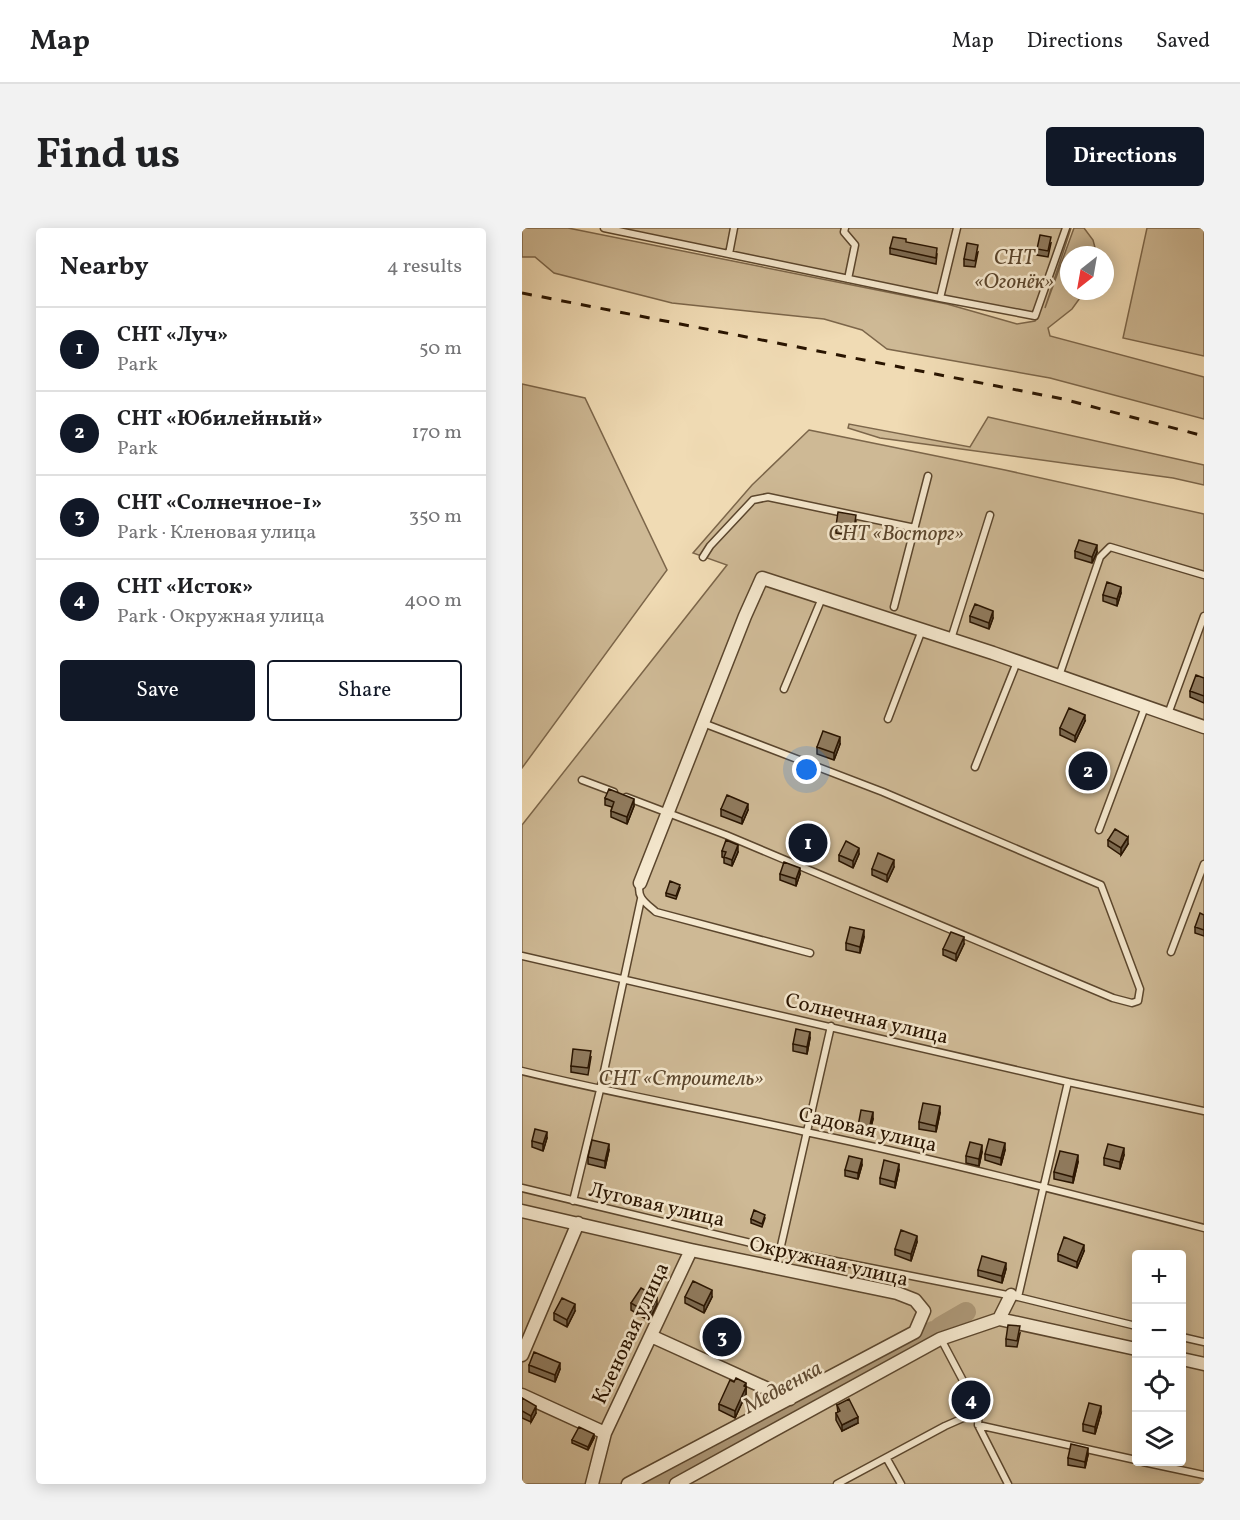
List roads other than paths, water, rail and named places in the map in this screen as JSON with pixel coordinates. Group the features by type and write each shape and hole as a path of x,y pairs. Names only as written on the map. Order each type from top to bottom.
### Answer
{"street":[{"path":"640,883 702,723 762,578 951,639 1204,726"},
{"name":"Окружная улица","path":"522,1211 691,1250 897,1293 915,1300 924,1311 915,1332 628,1484"},
{"path":"522,1355 578,1223"},
{"name":"Кленовая улица","path":"592,1484 605,1433 691,1250"},
{"path":"999,1319 1014,1296"},
{"path":"676,1484 940,1338 999,1319 1132,1348"},
{"path":"651,1336 790,1399"},
{"path":"1186,1360 1204,1364"},
{"path":"522,1395 605,1433"}],"lane":[{"path":"604,228 623,230 848,279 1035,316 1066,228"},
{"path":"729,254 734,228"},
{"path":"845,228 844,232 855,245 848,279"},
{"path":"940,298 957,228"},
{"path":"894,607 928,476"},
{"path":"703,557 710,546 753,500 768,497 915,528"},
{"path":"951,639 990,515"},
{"path":"1059,676 1100,557 1105,549 1110,547 1204,575"},
{"path":"784,689 822,597"},
{"path":"1168,714 1204,616"},
{"path":"888,719 922,630"},
{"path":"975,767 1017,662"},
{"path":"1099,830 1146,706"},
{"path":"582,780 726,835 1113,998 1132,1003 1138,1001 1140,989 1101,885 884,792 702,723"},
{"path":"1171,952 1204,864"},
{"path":"640,883 638,891 641,899 656,912 810,953"},
{"path":"573,1201 600,1090 641,899"},
{"name":"Солнечная улица","path":"522,956 1068,1082 1204,1111"},
{"path":"780,1250 831,1026"},
{"name":"Садовая улица","path":"522,1071 600,1090 807,1132 1042,1186 1204,1227"},
{"path":"1014,1296 1068,1082"},
{"name":"Луговая улица","path":"522,1188 780,1250 1014,1296 1132,1325"},
{"path":"940,1338 979,1411 978,1425 1008,1484"},
{"path":"1186,1338 1204,1342"},
{"path":"837,1484 945,1426 979,1411"},
{"path":"978,1425 1132,1459"},
{"path":"887,1459 901,1484"},
{"path":"1165,1466 1204,1475"}],"waterway":[{"name":"Медвенка","path":"940,1327 966,1312"},
{"name":"Медвенка","path":"654,1484 933,1331"}],"railway":[{"path":"522,293 1063,399 1204,436"}],"place":[{"name":"СНТ «Юбилейный»","path":"1088,771"},
{"name":"СНТ «Луч»","path":"808,843"},
{"name":"СНТ «Солнечное-1»","path":"722,1337"},
{"name":"СНТ «Исток»","path":"971,1400"}],"park label":[{"name":"СНТ «Огонёк»","path":"1014,269"},
{"name":"СНТ «Восторг»","path":"896,533"},
{"name":"СНТ «Строитель»","path":"681,1078"}]}
